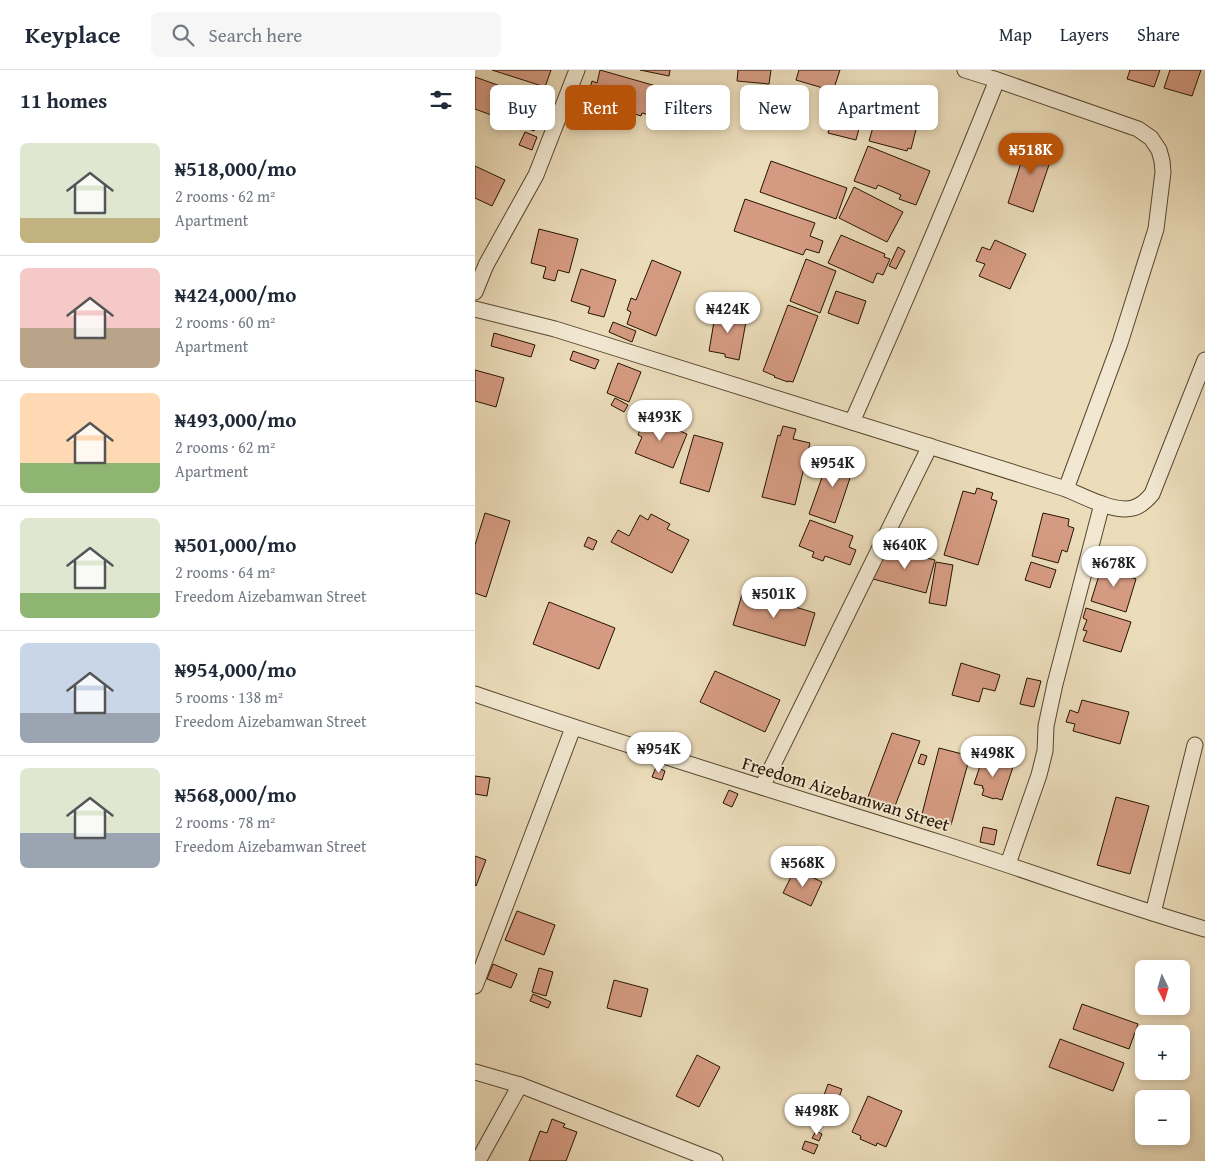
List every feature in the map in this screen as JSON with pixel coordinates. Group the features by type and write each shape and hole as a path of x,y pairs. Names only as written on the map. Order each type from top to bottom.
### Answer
{"street":[{"path":"475,292 486,265 536,175 577,70"},
{"path":"965,70 1138,129 1151,138 1159,150 1162,161 1163,172 1156,229 1120,342 1065,488"},
{"path":"852,422 906,302 997,80"},
{"path":"475,310 555,329 1065,488 1102,504 1123,509 1133,508 1144,502 1152,494 1205,360"},
{"path":"763,787 930,446"},
{"path":"1008,864 1039,775 1045,750 1046,726 1055,684 1102,504"},
{"name":"Freedom Aizebamwan Street","path":"475,694 573,728 1008,864 1205,929"},
{"path":"475,986 573,728"},
{"path":"1153,913 1195,745"},
{"path":"475,1072 521,1085 709,1160"},
{"path":"478,1161 521,1085"}],"building":[{"path":"492,70 551,70 546,85 539,85"},
{"path":"600,70 652,85 646,85 646,114 642,113 641,116 636,114 636,85 591,85 592,81 597,83"},
{"path":"640,70 670,70 669,76"},
{"path":"738,70 771,70 769,84 737,81"},
{"path":"799,70 840,70 835,85 819,85 819,87 796,80"},
{"path":"1130,70 1160,70 1154,87 1127,79"},
{"path":"1170,70 1201,70 1192,96 1164,88"},
{"path":"475,77 498,85 490,85 490,115 475,109"},
{"path":"829,130 859,130 856,140 828,133"},
{"path":"872,130 916,130 911,149 908,148 907,151 869,141"},
{"path":"525,132 537,137 532,150 519,145"},
{"path":"1029,138 1055,147 1033,212 1008,203"},
{"path":"868,146 930,171 916,205 899,199 901,195 878,185 876,189 854,181"},
{"path":"771,161 847,188 836,219 760,192"},
{"path":"475,166 505,180 492,206 475,198"},
{"path":"854,187 903,212 887,242 839,218"},
{"path":"745,199 815,223 810,236 823,241 819,253 806,249 803,255 734,231"},
{"path":"539,229 578,239 569,273 558,270 555,281 543,278 546,267 531,263"},
{"path":"841,235 885,254 884,257 890,259 883,275 877,273 873,283 828,263"},
{"path":"995,240 1026,254 1010,289 979,276 985,264 976,261 982,247 990,250"},
{"path":"898,247 905,251 896,269 889,266"},
{"path":"806,259 836,271 820,313 790,301"},
{"path":"652,260 681,272 656,336 627,324 631,312 627,310 631,298 636,300"},
{"path":"581,269 616,280 604,317 588,313 590,307 571,301"},
{"path":"836,291 866,301 858,324 828,313"},
{"path":"788,305 818,316 793,382 774,377 763,371"},
{"path":"716,310 747,316 739,360 725,357 725,354 709,351"},
{"path":"613,322 636,331 632,342 609,332"},
{"path":"494,333 535,345 531,357 491,346"},
{"path":"573,351 599,360 595,369 570,360"},
{"path":"618,363 641,372 629,402 607,393"},
{"path":"475,370 504,378 496,407 475,401"},
{"path":"615,398 628,405 624,412 611,405"},
{"path":"645,417 654,420 655,417 669,423 668,426 687,434 673,468 635,453 642,437 638,435"},
{"path":"783,426 796,429 793,439 810,443 795,505 762,497 778,435 780,436"},
{"path":"694,435 723,443 709,492 680,483"},
{"path":"831,452 856,460 835,523 809,514"},
{"path":"977,488 993,493 991,499 997,501 978,565 944,555 963,491 975,494"},
{"path":"485,513 510,521 486,597 475,593 475,545"},
{"path":"1043,513 1069,519 1068,526 1074,528 1067,552 1062,550 1058,563 1032,556"},
{"path":"651,514 670,524 667,529 689,540 672,573 611,542 618,530 629,536 640,515 648,520"},
{"path":"810,520 853,536 849,547 856,550 850,565 825,556 823,561 812,557 814,552 799,546"},
{"path":"588,537 597,541 593,550 584,546"},
{"path":"886,548 935,560 926,593 873,579 878,559 883,560"},
{"path":"936,562 953,565 946,606 929,603"},
{"path":"1031,562 1056,570 1050,588 1025,580"},
{"path":"1113,563 1129,568 1126,576 1136,579 1126,612 1091,601 1101,569 1111,572"},
{"path":"743,591 815,613 805,646 733,625"},
{"path":"549,602 615,628 599,669 533,644"},
{"path":"1086,608 1131,622 1121,652 1083,641 1087,631 1083,630 1087,620 1083,618"},
{"path":"961,663 1000,675 995,691 983,688 979,702 952,695"},
{"path":"715,671 780,700 765,732 700,702"},
{"path":"1027,678 1041,681 1034,707 1020,704"},
{"path":"1082,700 1129,712 1120,744 1073,731 1075,724 1066,722 1070,710 1078,713"},
{"path":"892,733 920,741 895,806 868,797"},
{"path":"939,748 970,756 951,825 921,818"},
{"path":"921,754 927,756 924,765 918,763"},
{"path":"983,757 1013,767 1002,800 982,795 983,786 974,784"},
{"path":"656,767 665,771 662,780 652,777"},
{"path":"475,776 490,778 487,796 475,794"},
{"path":"729,790 738,794 732,807 723,803"},
{"path":"1116,797 1149,806 1130,874 1097,865"},
{"path":"983,827 997,830 994,845 980,842"},
{"path":"475,856 486,860 476,886 475,885"},
{"path":"795,869 822,882 811,906 783,893"},
{"path":"517,911 555,925 544,955 505,940"},
{"path":"493,964 517,974 511,988 487,979"},
{"path":"539,968 553,972 546,996 532,992"},
{"path":"614,980 648,989 641,1017 607,1008"},
{"path":"533,994 551,1002 548,1008 530,1001"},
{"path":"1082,1004 1138,1024 1135,1025 1135,1032 1129,1049 1073,1029"},
{"path":"1060,1039 1124,1063 1113,1091 1049,1067"},
{"path":"697,1055 720,1067 699,1107 676,1096"},
{"path":"828,1084 842,1089 832,1117 818,1112"},
{"path":"868,1096 902,1111 886,1147 877,1143 876,1146 860,1139 861,1136 852,1132"},
{"path":"552,1119 565,1124 563,1127 577,1132 566,1161 529,1161 540,1131 547,1133"},
{"path":"816,1131 822,1134 819,1141 812,1138"},
{"path":"805,1141 818,1145 814,1154 802,1149"}]}
